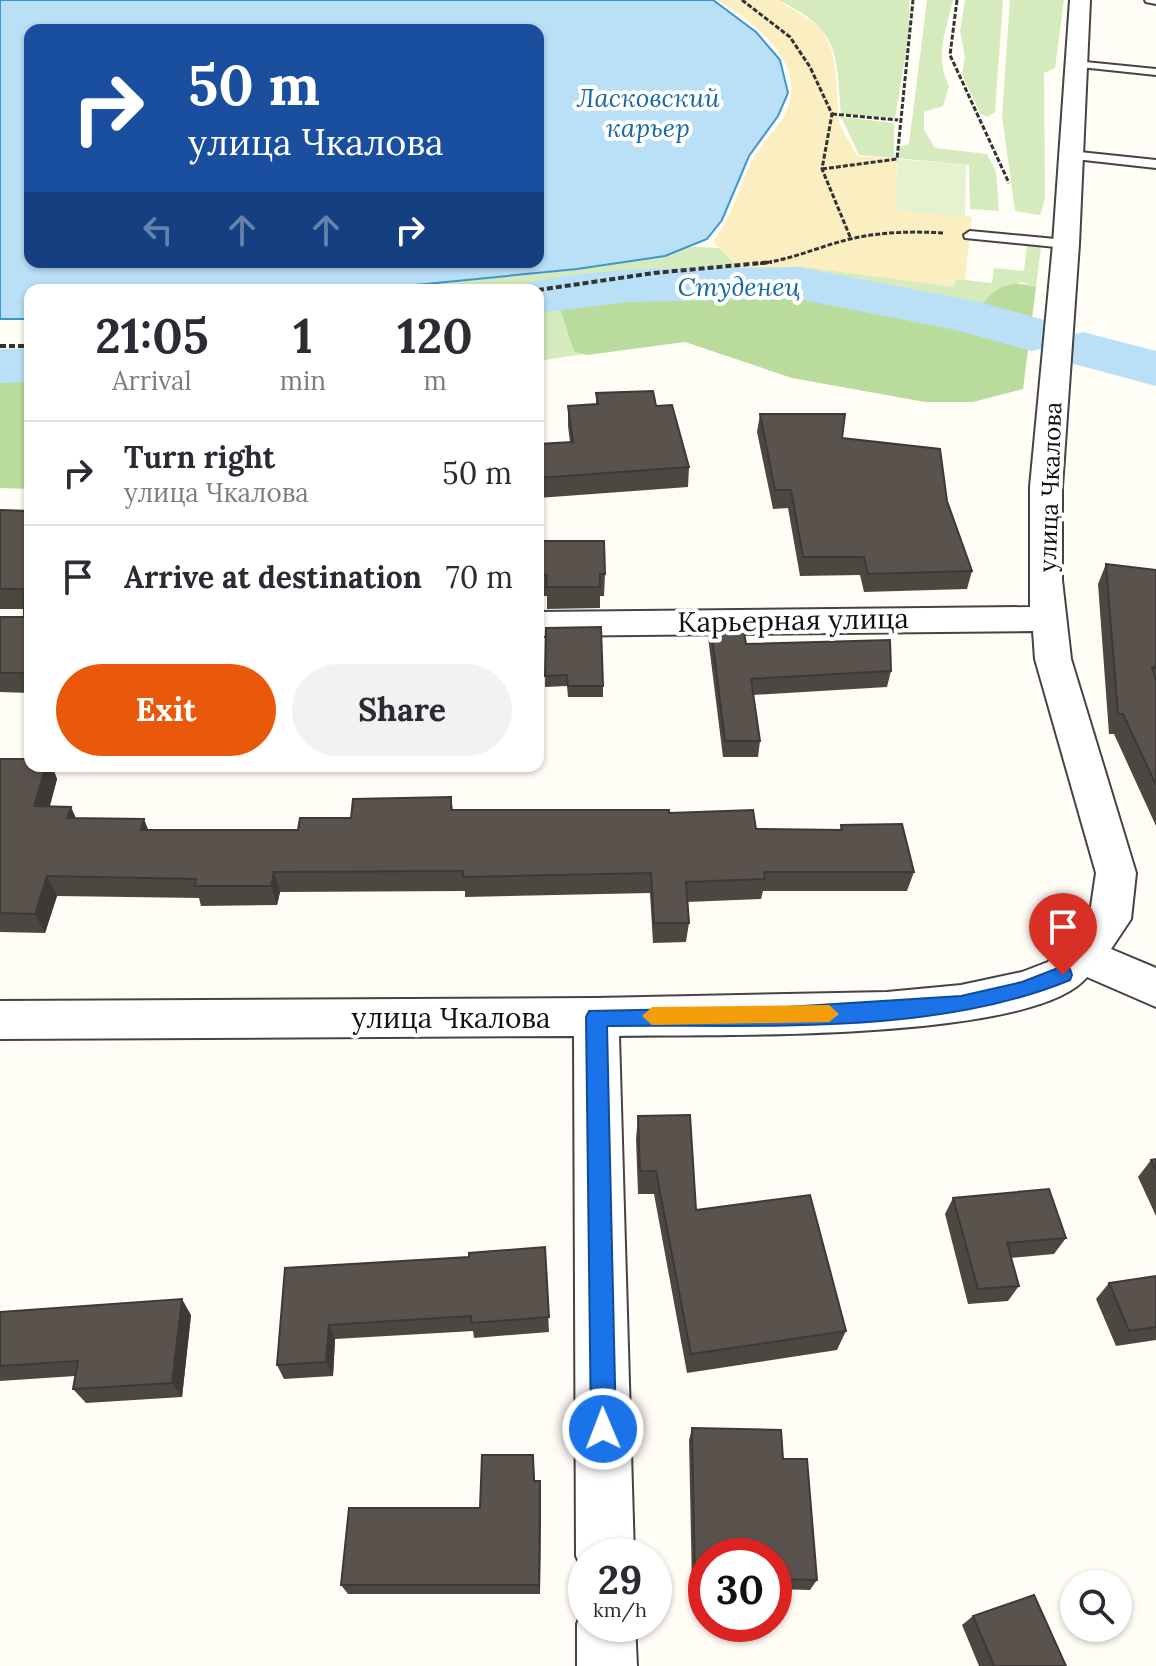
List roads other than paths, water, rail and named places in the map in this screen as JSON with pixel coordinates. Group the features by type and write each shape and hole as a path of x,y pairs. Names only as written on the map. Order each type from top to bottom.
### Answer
{"street":[{"name":"улица Чкалова","path":"0,1020 787,1015 961,1004 1024,990 1063,975 1110,919 1116,873 1067,713 1053,659 1048,619 1046,487 1066,244 1080,0"},
{"name":"Карьерная улица","path":"544,624 1048,619"},
{"path":"1081,955 1156,988"},
{"path":"596,1017 605,1538"},
{"path":"606,1642 607,1666"}],"lane":[{"path":"1075,64 1156,72"},
{"path":"1070,155 1156,164"},
{"path":"970,235 1066,244"}],"water":[{"name":"Ласковский карьер","path":"0,0 713,0 756,32 780,60 788,93 778,116 749,156 722,220 707,239 665,256 577,269 426,284 24,284 24,319 0,319"}],"waterway":[{"name":"Студенец","path":"544,296 629,286 798,283 964,315 1032,334"},
{"name":"Студенец","path":"1083,349 1156,369"},
{"name":"Студенец","path":"0,366 24,365"}]}
